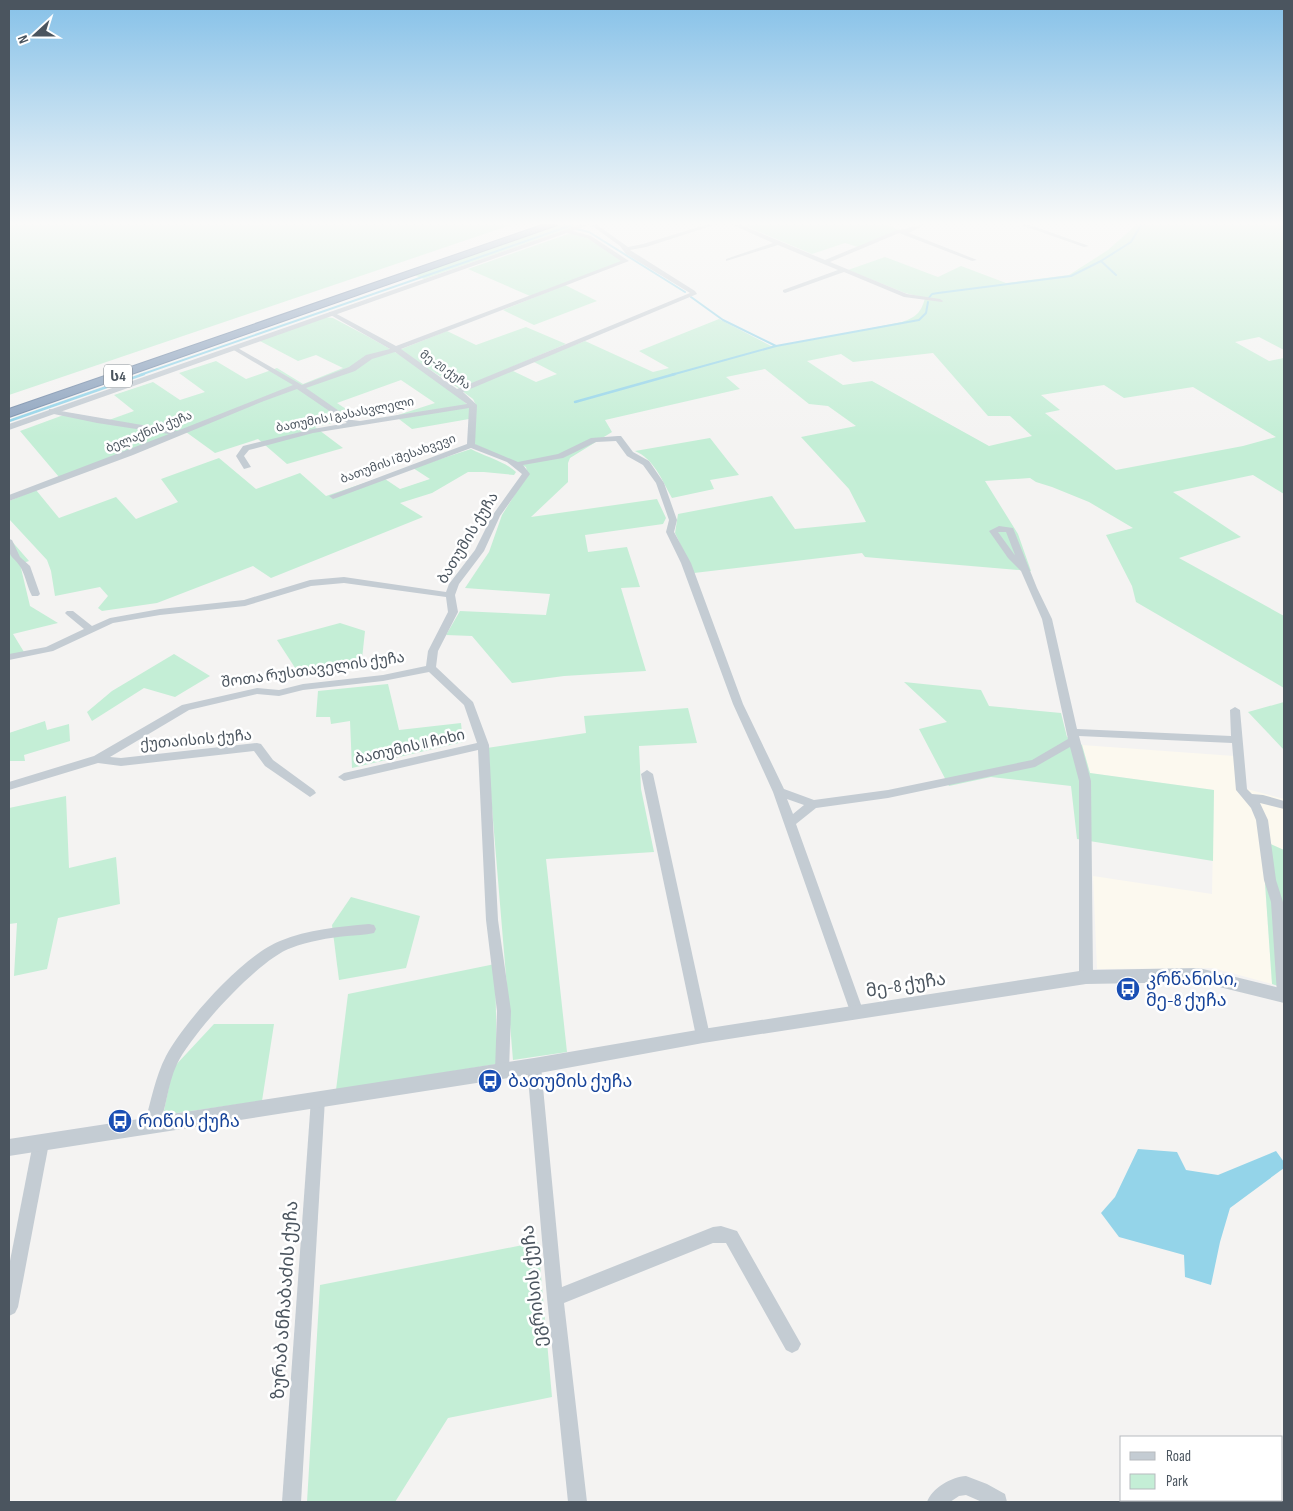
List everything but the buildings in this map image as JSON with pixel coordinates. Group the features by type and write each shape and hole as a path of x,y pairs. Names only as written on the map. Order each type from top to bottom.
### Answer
{"highway":[{"path":"226,340 346,296"},
{"path":"226,340 352,296"},
{"name":"ს4","path":"9,405 226,340"},
{"name":"ს4","path":"9,413 226,340"}],"street":[{"path":"9,427 52,412 226,340 331,313 382,296"},
{"name":"ბელაქნის ქუჩა","path":"9,498 130,453 260,399 352,370 370,357 396,349 536,296"},
{"path":"458,393 460,390 690,296"},
{"path":"905,296 940,301"},
{"name":"მე-20 ქუჩა","path":"331,313 396,349 473,405 474,418 471,430 471,445"},
{"path":"226,340 350,422 362,424"},
{"name":"ბათუმის I გასასვლელი","path":"247,468 240,456 246,448 313,431 362,424 418,412 473,405"},
{"path":"52,412 97,422 176,433"},
{"path":"471,445 518,464 560,456 594,440 608,437 618,438 630,454 646,463 660,483 673,520 670,532 686,563 738,704 779,792 857,1013"},
{"name":"ბათუმის I შესახვევი","path":"333,496 471,445"},
{"name":"ბათუმის ქუჩა","path":"432,668 433,651 453,612 450,595 454,584 479,551 496,516 526,474 524,468 518,464"},
{"path":"1025,570 1011,556 992,531 999,529 1010,530 1025,570 1047,619 1085,781 1086,976"},
{"path":"9,542 16,558 25,566 35,594"},
{"path":"9,657 49,649 110,621 245,603 310,584 344,580 450,595"},
{"path":"70,613 91,630"},
{"path":"432,668 469,704 483,745 492,920 504,1011 502,1071"},
{"name":"შოთა რუსთაველის ქუჩა","path":"9,786 98,759 186,707 195,704 257,691 279,693 303,687 383,678 432,668"},
{"path":"1235,710 1240,782 1242,790 1256,806 1262,820 1270,880 1277,902 1284,995"},
{"path":"779,792 812,804 888,794 1035,763 1073,736 1237,740"},
{"name":"ბათუმის II ჩიხი","path":"344,778 483,745"},
{"name":"ქუთაისის ქუჩა","path":"98,759 121,762 258,746 269,763 310,793"},
{"path":"647,774 703,1036"},
{"path":"1249,798 1284,804"},
{"path":"790,823 812,804"},
{"path":"152,1126 172,1060 202,1020 248,970 268,953 284,945 317,935 369,929"},
{"name":"მე-8 ქუჩა","path":"9,1148 534,1066 703,1036 1086,976 1199,975 1284,995"},
{"name":"ეგრისის ქუჩა","path":"534,1066 555,1298 578,1502"},
{"name":"ზურაბ ანჩაბაძის ქუჩა","path":"291,1502 318,1100"},
{"path":"9,1308 41,1143"},
{"path":"555,1298 712,1235 721,1234 731,1237 792,1344"},
{"path":"936,1502 951,1489 962,1485 974,1486 999,1499"}],"shaded area":[{"path":"1082,745 1234,756 1236,786 1284,799 1284,850 1262,841 1272,984 1213,968 1097,969 1093,876 1212,894 1214,790 1090,773"}],"green space":[{"path":"9,296 303,296 9,395"},
{"path":"539,296 586,296 597,301 534,325 503,310"},
{"path":"915,296 1284,296 1284,350 1259,337 1235,342 1269,361 1284,358 1284,494 1253,475 1173,492 1241,537 1179,558 1284,616 1284,688 1136,602 1132,586 1106,535 1133,528 1089,502 1030,478 985,481 1018,534 1031,571 865,557 862,553 694,573 675,533 678,514 772,496 795,529 866,522 849,489 801,437 856,426 828,406 809,404 765,369 726,377 740,389 605,420 612,432 570,458 568,463 568,482 531,517 657,499 666,518 663,524 585,535 588,552 627,547 640,587 621,588 646,671 564,676 512,683 472,636 446,635 460,611 546,615 550,594 465,588 489,552 502,515 528,476 526,467 474,444 476,405 473,399 462,391 511,370 536,382 557,374 532,361 585,341 653,372 669,368 639,351 719,319 771,346 785,345 902,322 917,314 925,298","holes":["933,353 988,416 1010,416 1032,436 989,446 872,381 843,385 807,361 841,354 853,362","1104,385 1124,398 1193,387 1276,437 1243,446 1116,470 1045,413 1060,410 1041,395"]},
{"path":"324,317 333,318 351,327 421,368 469,406 469,419 412,429 395,416 435,403 401,380 337,403 358,417 315,427 343,448 287,464 258,439 215,453 186,432 59,477 20,431 69,413 109,420 134,411 114,395 153,382 180,400 205,392 179,373 216,361 246,379 277,368 303,384 343,368 316,355 298,361 258,340"},
{"path":"526,327 566,344 460,389 399,350 447,331 476,345"},
{"path":"710,438 739,475 710,480 714,489 672,498 652,465 635,451"},
{"path":"471,449 501,462 516,472 514,475 468,472 432,493 400,503 423,517 271,578 253,566 157,603 102,611 98,608 108,596 100,587 55,596 51,571 47,560 9,519 9,501 36,490 59,518 116,497 136,519 178,502 161,479 219,458 256,489 300,473 326,496 382,477 400,489 430,479 413,468"},
{"path":"9,538 29,561 20,564 30,606 58,623 13,634 24,652 9,655"},
{"path":"340,623 365,631 361,668 301,677 277,640"},
{"path":"174,654 210,676 175,697 144,688 92,721 87,712 112,691"},
{"path":"904,682 981,690 989,706 1061,713 1067,737 1082,745 1090,773 1214,790 1213,861 1077,839 1071,786 991,777 949,786 919,729 947,722"},
{"path":"388,684 399,730 461,723 463,742 352,768 350,721 331,724 330,717 316,717 318,691"},
{"path":"1284,702 1284,750 1248,712"},
{"path":"688,708 697,743 639,746 641,789 654,852 546,859 567,1052 513,1060 487,748 586,733 584,716"},
{"path":"45,721 47,730 69,724 70,741 24,755 25,761 9,761 9,733"},
{"path":"66,796 69,868 116,857 120,904 58,918 47,969 14,976 17,923 9,924 9,808"},
{"path":"1262,840 1284,850 1284,988 1272,984"},
{"path":"351,897 420,916 406,968 339,980 332,925"},
{"path":"495,964 497,1064 336,1090 348,994"},
{"path":"214,1024 274,1024 262,1101 163,1115 173,1068"},
{"path":"538,1242 552,1397 448,1418 395,1502 307,1502 320,1285"}],"water":[{"path":"1138,1149 1177,1152 1186,1170 1218,1175 1276,1151 1284,1162 1284,1168 1230,1208 1220,1242 1211,1285 1185,1277 1184,1255 1119,1237 1101,1213 1115,1197"}],"waterway":[{"path":"140,375 369,296"},
{"path":"928,299 931,296"},
{"path":"691,297 723,320 776,346"},
{"path":"776,346 919,320 926,313 928,302"},
{"path":"671,375 776,346"},
{"path":"9,421 144,374"},
{"path":"575,402 675,374"}],"place":[{"name":"კრწანისი, მე-8 ქუჩა","path":"1128,989"},
{"name":"ბათუმის ქუჩა","path":"490,1081"},
{"name":"რიწის ქუჩა","path":"120,1121"}]}
